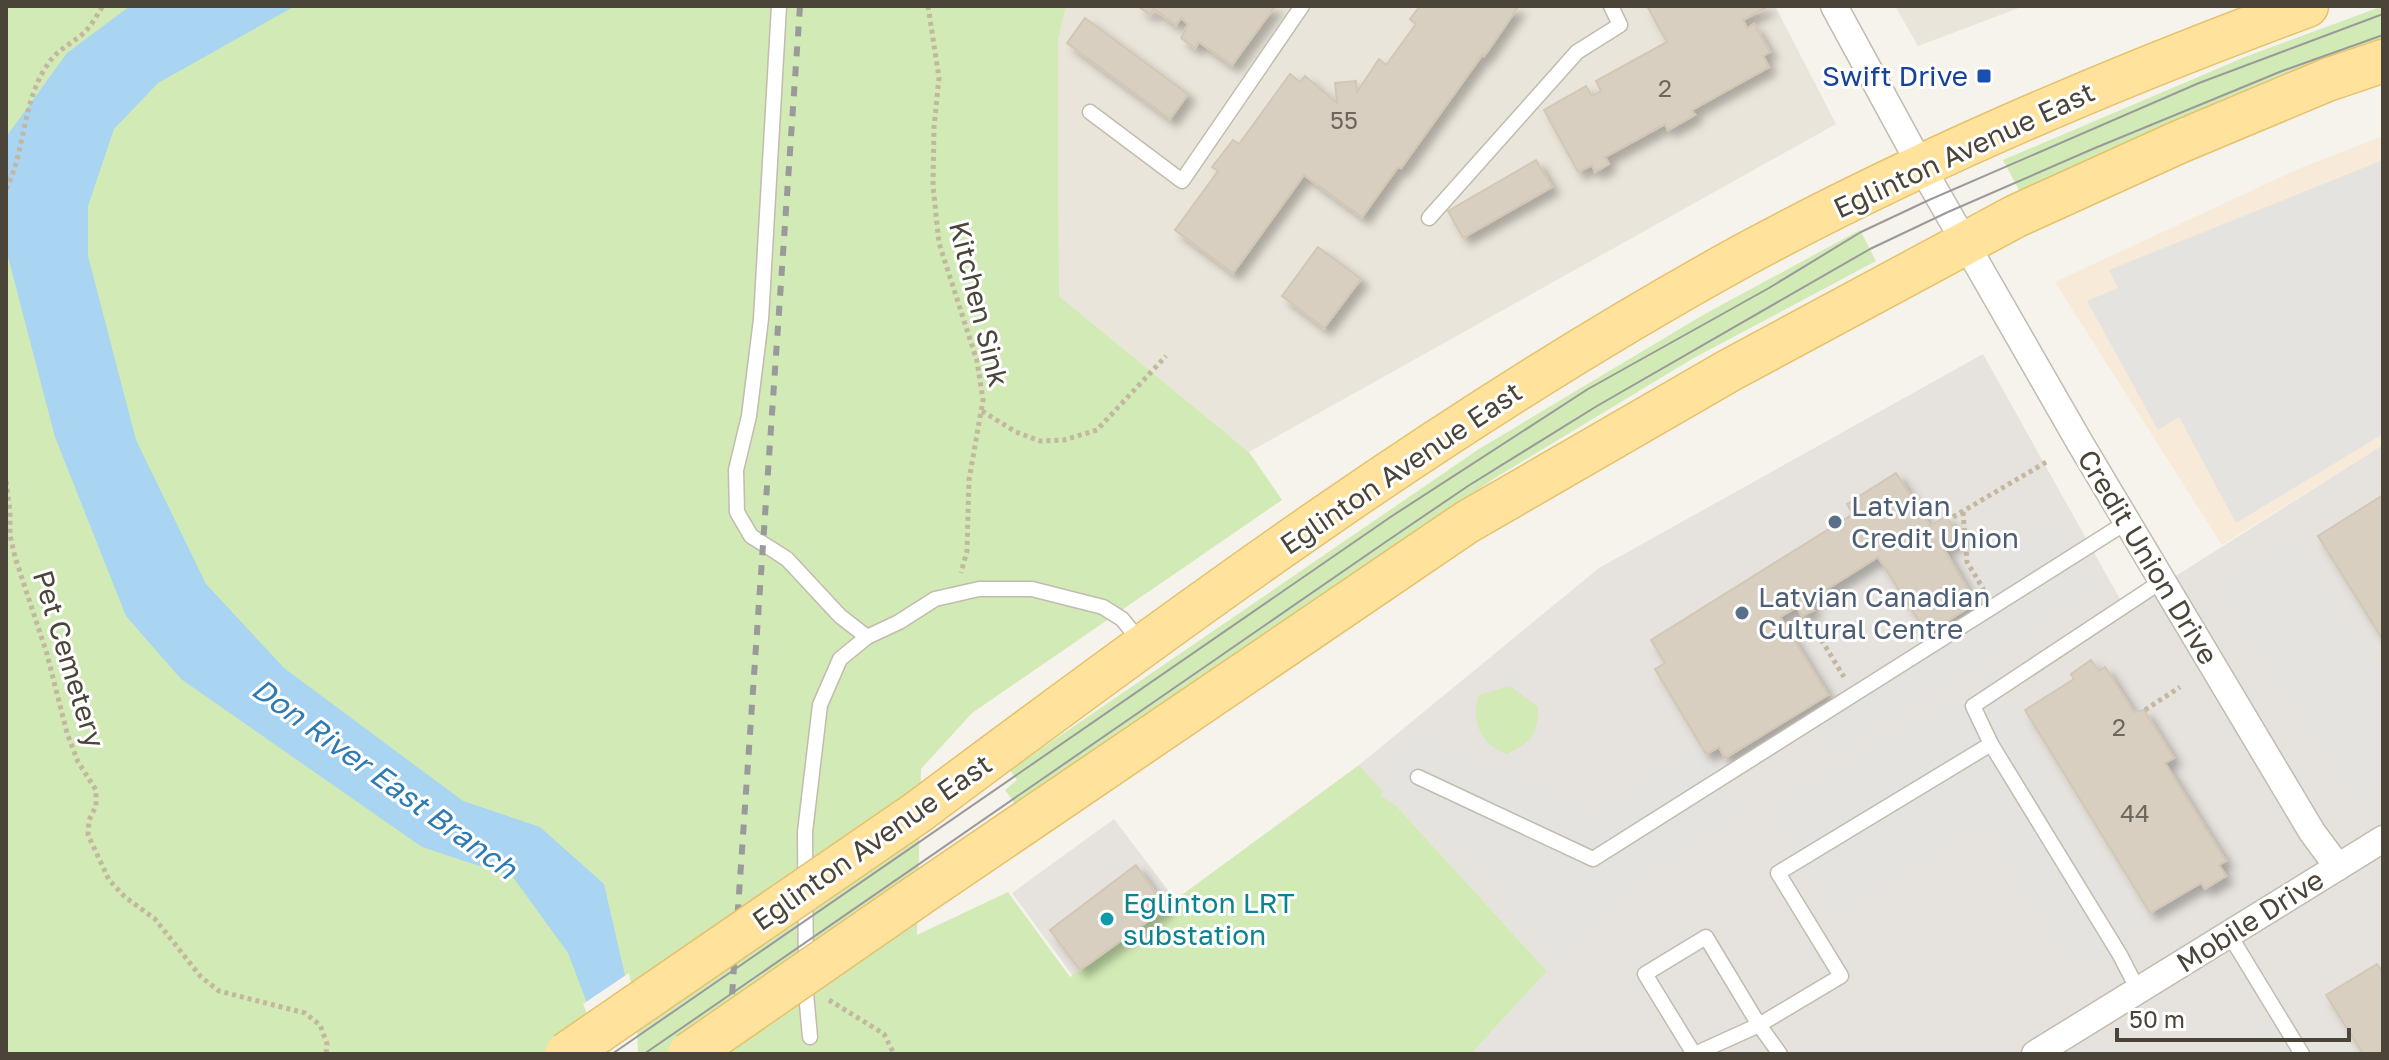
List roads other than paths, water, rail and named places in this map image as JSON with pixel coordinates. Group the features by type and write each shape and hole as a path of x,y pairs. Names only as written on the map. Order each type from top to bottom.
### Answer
{"main road":[{"name":"Eglinton Avenue East","path":"566,1054 918,812 1143,644 1423,449 1592,344 1745,255 1921,166 2159,61 2307,6"},
{"path":"689,1054 1467,522 1730,370 2016,216 2135,160 2327,80 2383,61"}],"street":[{"path":"1834,6 1966,243"},
{"name":"Credit Union Drive","path":"1966,243 2162,581 2312,832 2338,867"},
{"name":"Mobile Drive","path":"2035,1054 2383,839"}],"lane":[{"path":"779,6 761,319 749,416 736,470 737,512 751,536 787,559 840,616 867,637"},
{"path":"1090,112 1182,181 1302,6"},
{"path":"1429,218 1577,52 1620,25 1611,6"},
{"path":"1418,777 1593,859 2127,522"},
{"path":"2138,990 2120,955 1991,744 1973,706 2162,581"},
{"path":"810,1037 806,993 805,832 820,705 840,659 867,637 899,622 935,599 979,589 1032,589 1103,607 1122,619 1143,644"},
{"path":"1780,1054 1759,1025 1706,937 1645,974 1694,1054 1759,1025 1841,976 1778,873 1991,744"},
{"path":"2229,934 2302,1054"}],"water":[{"name":"Don River East Branch","path":"130,6 295,6 158,83 114,129 88,206 88,256 136,440 206,584 284,668 463,801 540,827 604,884 632,1006 592,1016 568,953 513,877 422,847 181,679 126,616 55,437 6,249 6,137 67,53"}],"tram line":[{"path":"612,1054 1392,516 1588,389 1769,288 1861,232 2199,83 2383,14"},
{"path":"644,1054 1387,541 1468,486 1597,406 1870,249 1948,212 2282,71 2383,35"}],"railway":[{"path":"728,1054 800,6"}],"place":[{"name":"Swift Drive","path":"1984,76"},
{"name":"Latvian Credit Union","path":"1835,522"},
{"name":"Latvian Canadian Cultural Centre","path":"1742,613"},
{"name":"Eglinton LRT substation","path":"1107,919"}]}
